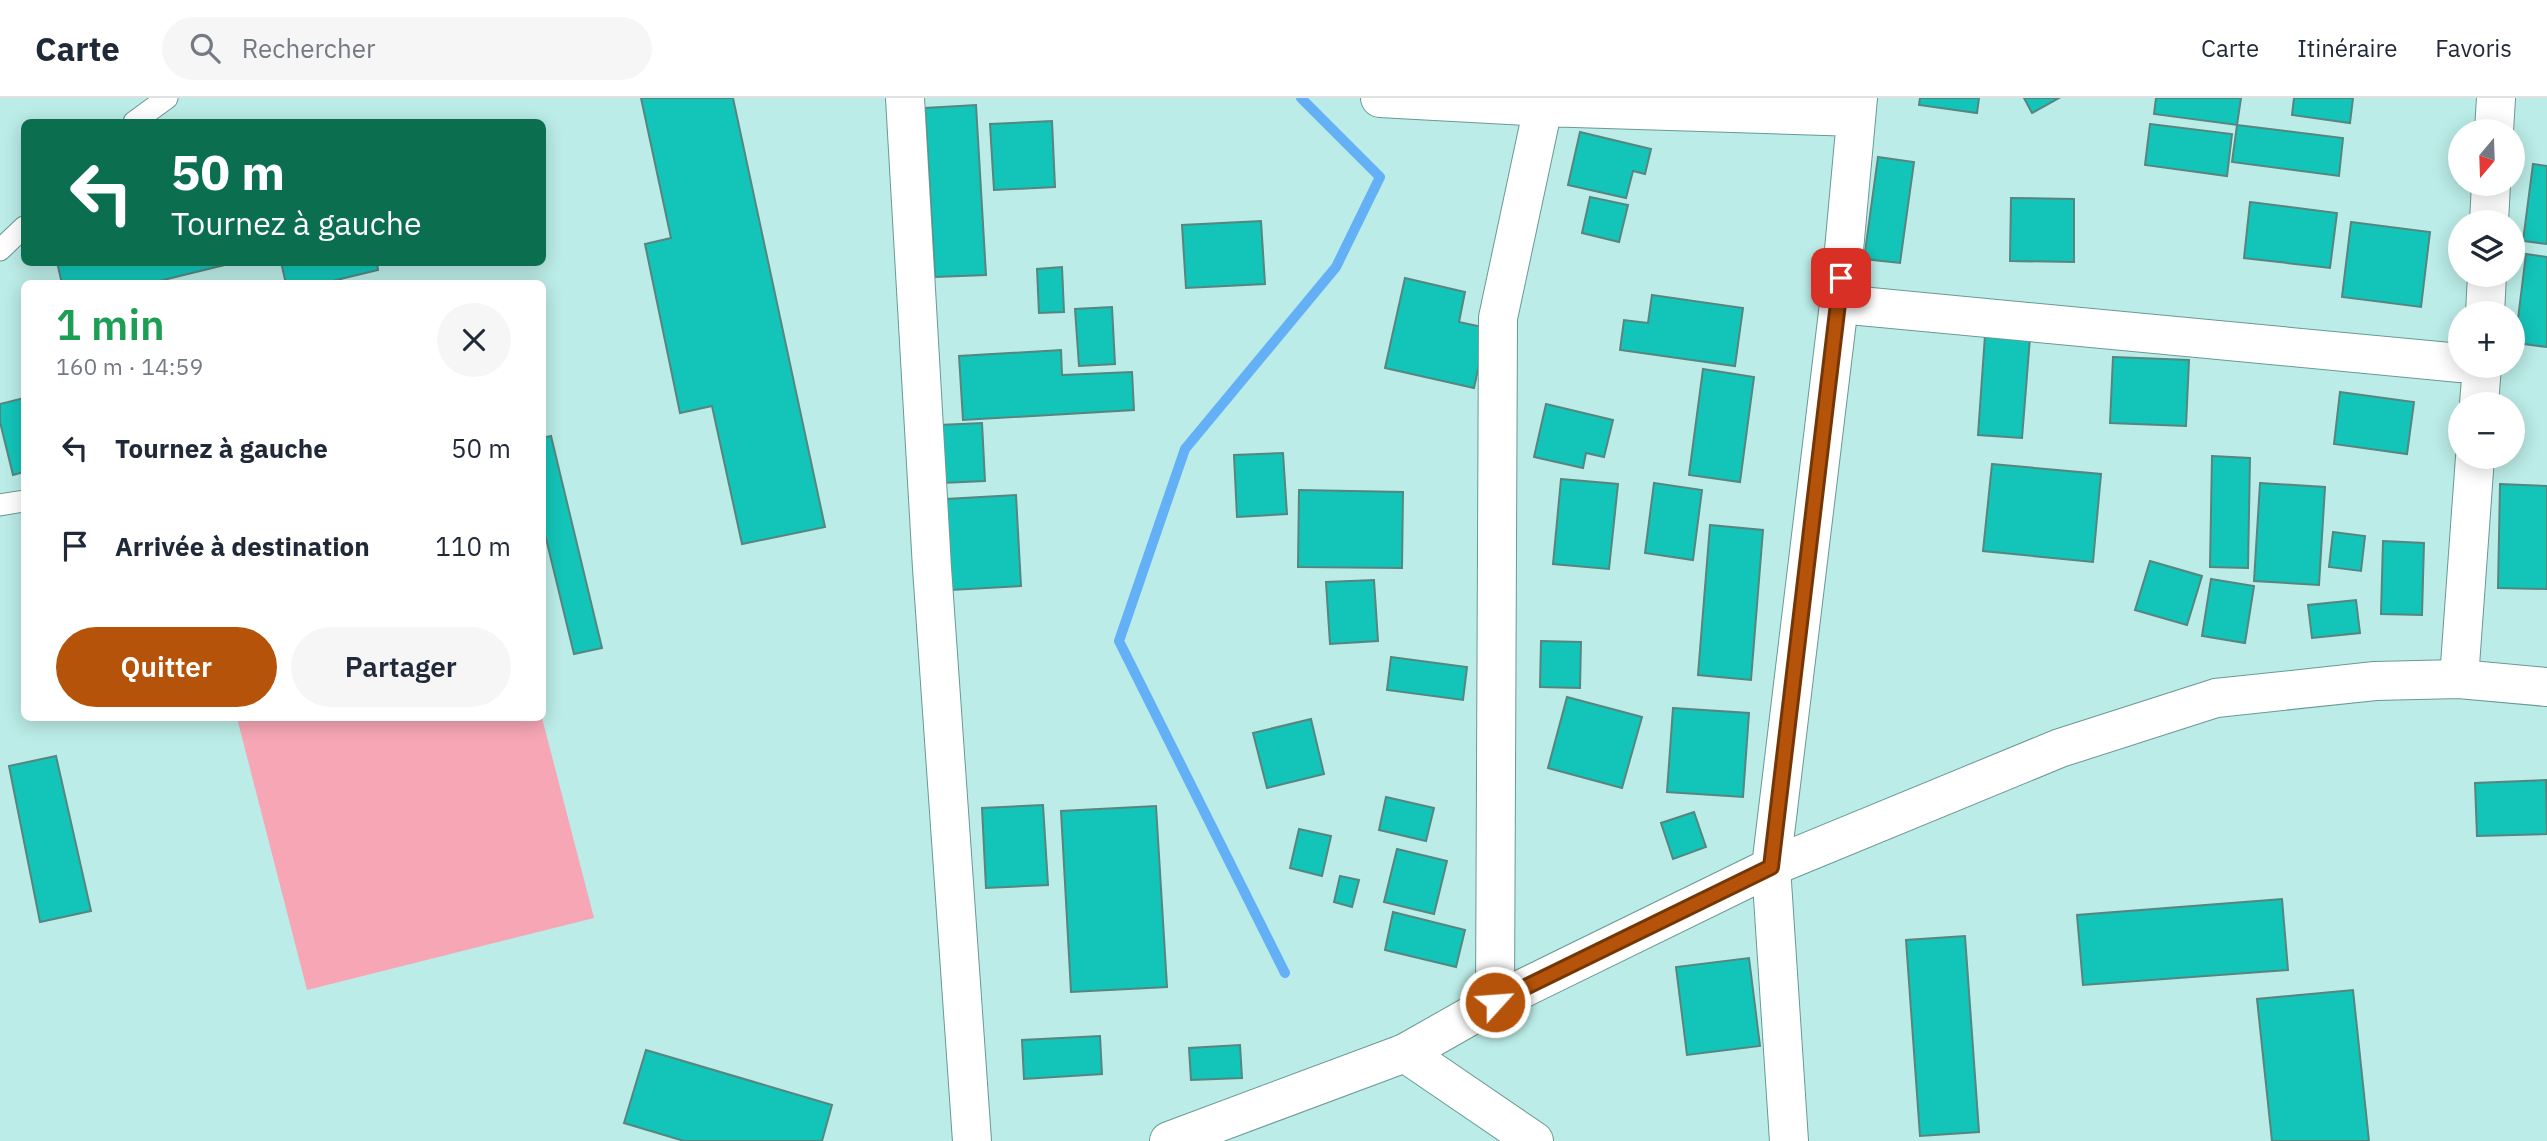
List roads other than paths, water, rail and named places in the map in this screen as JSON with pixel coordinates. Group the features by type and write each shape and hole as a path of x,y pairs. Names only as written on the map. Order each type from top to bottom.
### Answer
{"street":[{"path":"905,98 934,595 972,1141"},
{"path":"1380,98 1442,99 1542,107 1857,108 1839,304 1771,867 1789,1141"},
{"path":"2495,119 2496,98"},
{"path":"1495,1002 1498,318 1542,107"},
{"path":"1839,304 2448,362"},
{"path":"2459,679 2474,469"},
{"path":"1168,1141 1405,1053 1495,1002 1771,867 2060,748 2216,698 2375,681 2459,679 2547,687"},
{"path":"1405,1053 1534,1141"}],"lane":[{"path":"138,119 167,98"},
{"path":"0,250 21,230"},
{"path":"0,505 21,502"}],"waterway":[{"path":"1285,973 1119,641 1185,449 1336,267 1380,177 1301,98"}]}
